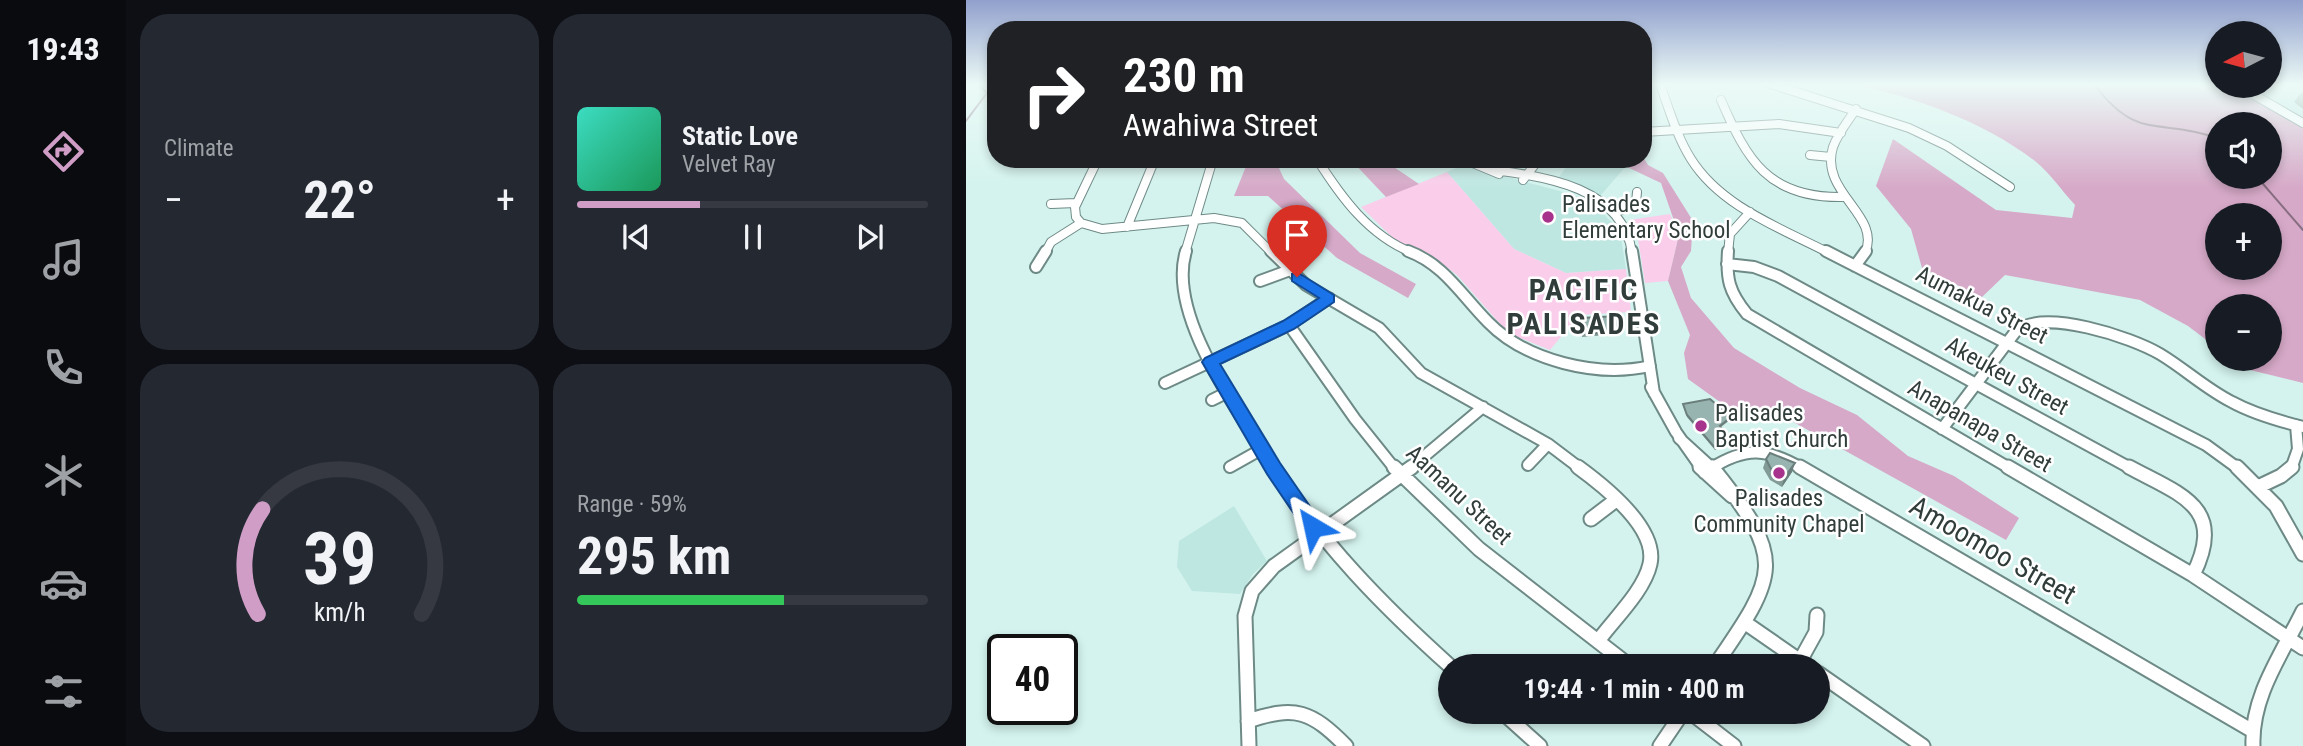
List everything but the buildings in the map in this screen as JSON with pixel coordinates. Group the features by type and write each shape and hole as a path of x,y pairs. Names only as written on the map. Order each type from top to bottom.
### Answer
{"street":[{"name":"Aumakua Street","path":"1673,119 1688,158 1702,177 1721,194 1750,212 2206,445 2260,486 2288,523 2303,554"},
{"path":"1729,119 1750,158 1773,178 1809,196 1842,197"},
{"path":"1850,119 1831,157 1832,173 1842,197 1865,223 1871,238 1867,254 1856,266"},
{"path":"1881,119 1935,140 2010,187"},
{"path":"1652,132 1787,124 1841,133"},
{"path":"1810,155 1831,157"},
{"path":"1094,168 1076,204 1075,214 1081,223 1102,229 1193,220 1237,220 1306,285 1372,322 1421,373 1548,444 1616,499 1644,529 1649,542 1650,564 1639,586 1598,641"},
{"path":"1127,227 1151,168"},
{"path":"1210,168 1183,254 1183,296 1191,327 1262,449 1318,533 1387,609 1438,655"},
{"path":"1324,168 1370,226 1396,246 1429,260 1465,293 1503,336 1554,358 1618,369 1645,366"},
{"path":"1488,168 1594,197 1615,213 1630,238 1645,366 1654,393 1681,446 1708,470 1719,488 1737,500 1757,524 1768,561 1765,585 1723,654"},
{"path":"1524,178 1532,168"},
{"path":"1615,213 1634,205 1638,200 1637,192"},
{"path":"1051,204 1076,204"},
{"name":"Anapanapa Street","path":"1750,212 1732,230 1727,264 1728,288 1747,314 2193,575 2303,648"},
{"path":"1036,267 1051,242 1081,223"},
{"name":"Akeukeu Street","path":"1727,264 1754,267 1778,276 2184,498 2202,520 2208,534 2207,550 2193,575"},
{"path":"1260,281 1290,270"},
{"path":"1165,383 1289,325 1329,298"},
{"path":"1942,429 2019,328 2038,321 2121,337 2158,353 2230,401 2266,417 2299,426 2301,449 2297,463 2289,473 2260,486"},
{"name":"Aamanu Street","path":"1289,325 1351,414 1401,475 1479,550 1614,654"},
{"path":"1212,400 1228,393"},
{"path":"1248,746 1245,615 1249,596 1263,574 1443,445 1483,407"},
{"path":"1528,464 1548,444"},
{"path":"1230,467 1262,449"},
{"name":"Amoomoo Street","path":"1708,470 1740,452 1763,451 1781,456 2252,730"},
{"path":"1591,519 1616,499"},
{"path":"2253,746 2252,730 2256,709 2303,611"},
{"path":"1808,654 1816,632 1817,615"},
{"path":"1744,622 1790,654"},
{"path":"1830,681 1923,746"},
{"path":"1248,721 1284,709 1298,709 1315,716 1346,746"},
{"path":"1515,724 1540,746"},
{"path":"1660,746 1675,724"},
{"path":"1706,724 1734,746"}],"shaded area":[{"path":"1963,119 2205,119 2205,189 2282,189 2282,119 2289,119 2303,128 2303,383 2254,371 2282,371 2282,294 2205,294 2205,339 2188,326 2140,300 2005,275 1982,297 1922,268 1911,229 1876,186 1893,139 1996,210 2072,218 2075,205 2051,177 2035,161"},
{"path":"1652,167 1663,173 1693,221 1691,251 1681,267 1691,298 1734,348 1800,388 1857,415 1908,456 1954,476 2019,518 2006,540 1788,419 1738,415 1688,379 1684,353 1690,335 1668,281 1679,235 1661,183 1629,168"},
{"path":"1245,168 1279,168 1284,179 1360,253 1416,284 1408,298 1337,258 1268,196 1234,196"},
{"path":"1359,168 1395,168 1419,184 1386,197"},
{"name":"Palisades Elementary School","path":"1456,168 1474,168 1571,194 1595,205 1620,231 1626,269 1566,273 1514,249 1447,172"},
{"path":"1565,168 1624,168 1600,196 1556,181"},
{"path":"1447,172 1514,249 1566,273 1626,269 1631,312 1579,315 1550,350 1508,333 1457,275 1431,255 1396,241 1361,207"},
{"path":"1670,214 1679,235 1668,281 1645,283 1638,239 1629,220"},
{"path":"1234,506 1267,561 1253,574 1240,594 1192,591 1177,567 1179,541"}],"waterway":[{"path":"2133,119 2150,125 2205,134"},
{"path":"2267,189 2303,230"}],"place":[{"name":"Palisades Elementary School","path":"1548,217"},
{"name":"Palisades Baptist Church","path":"1701,426"},
{"name":"Palisades Community Chapel","path":"1779,473"}],"district":[{"name":"PACIFIC PALISADES","path":"1584,306"}],"route":[{"path":"1297,277 1329,298 1289,325 1210,362 1290,495 1313,527"}]}
